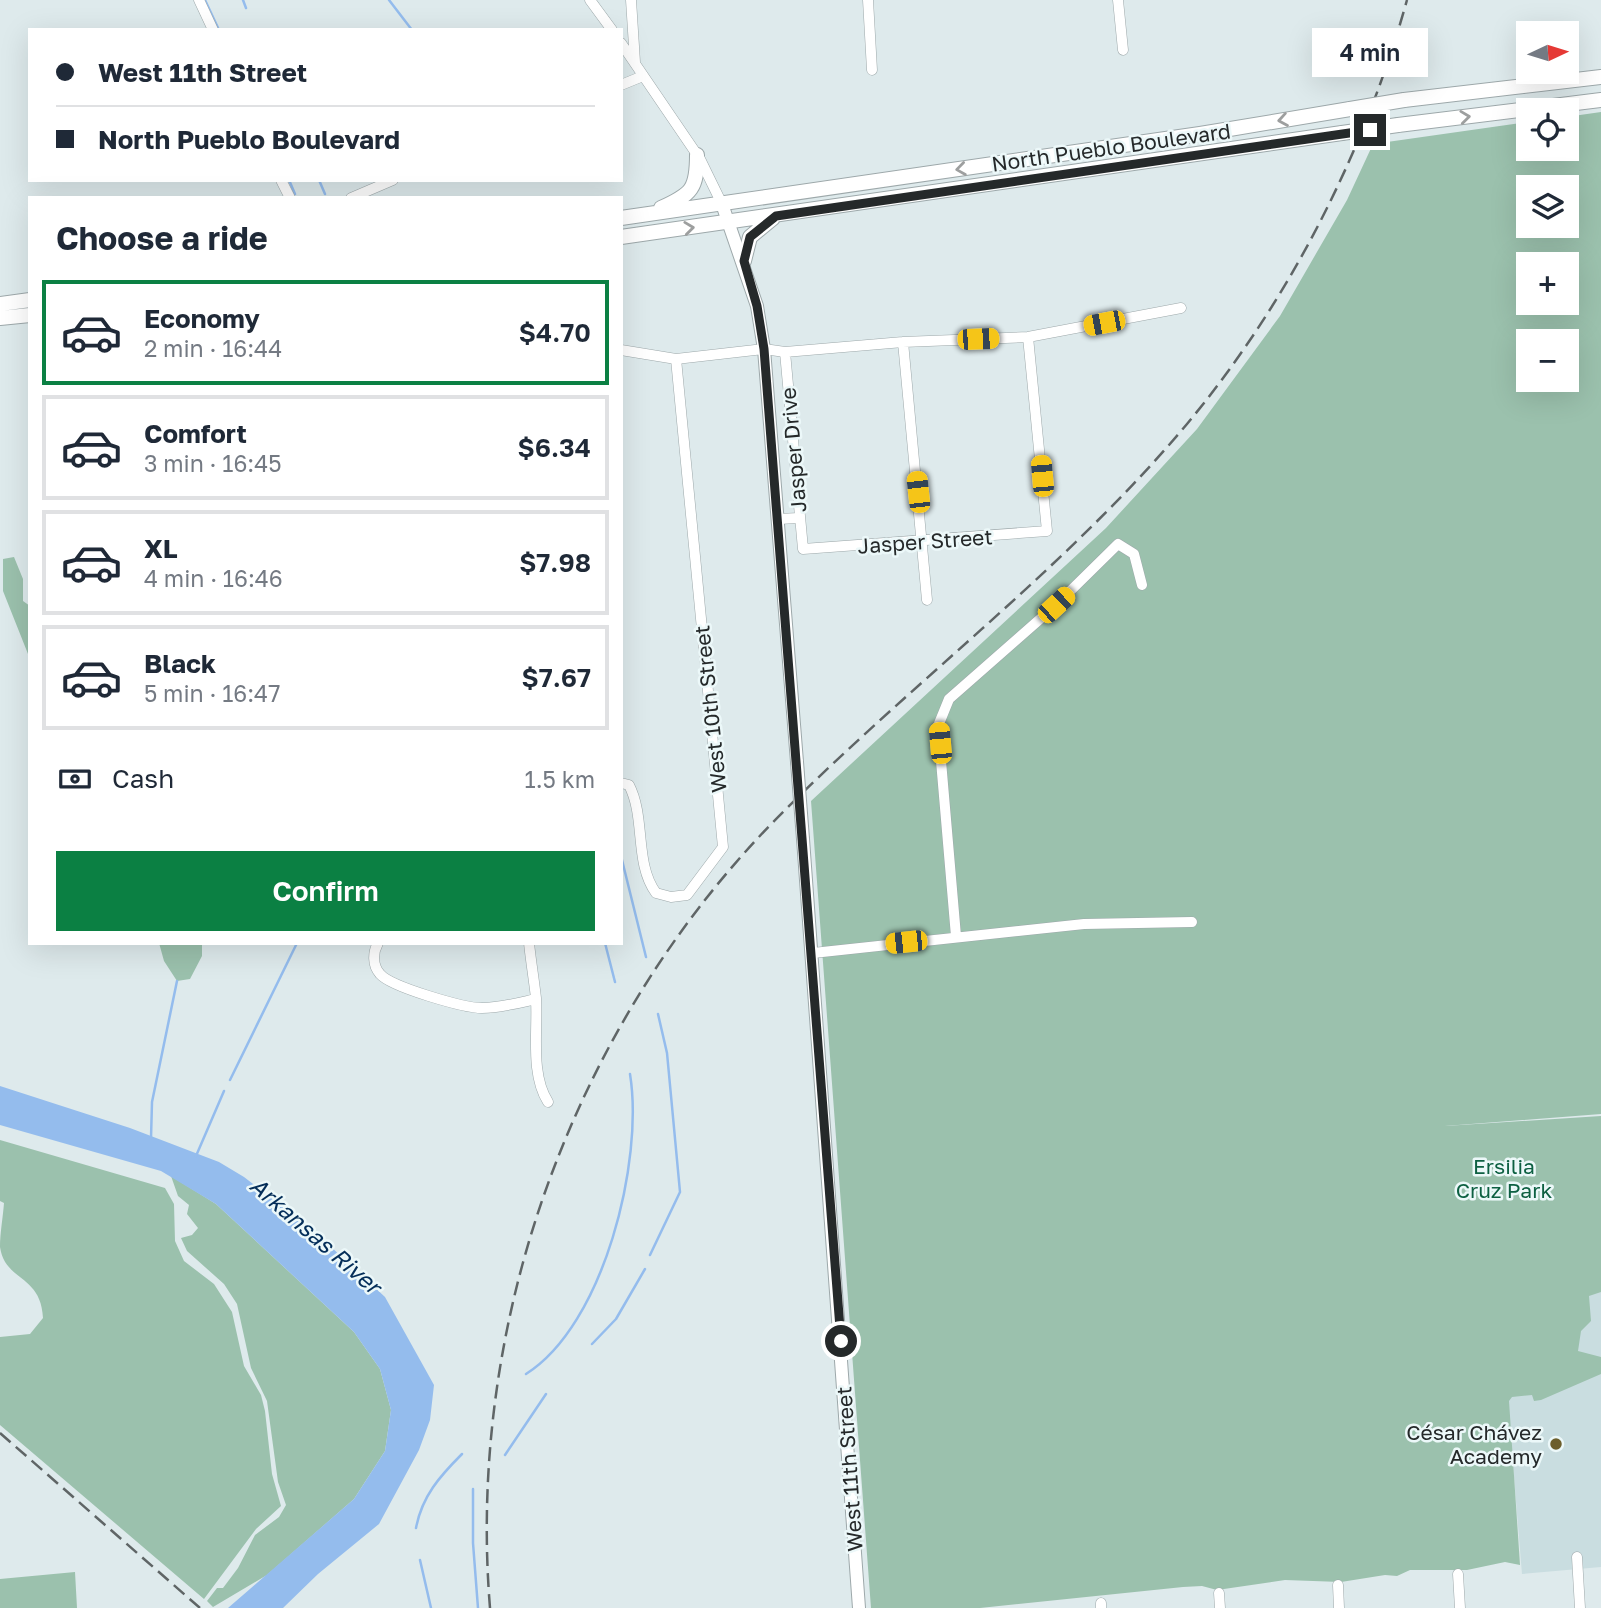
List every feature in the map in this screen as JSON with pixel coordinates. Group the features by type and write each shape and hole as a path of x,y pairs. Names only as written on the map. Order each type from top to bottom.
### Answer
{"main road":[{"name":"North Pueblo Boulevard","path":"623,218 1200,134 1404,100 1601,77"},
{"name":"North Pueblo Boulevard","path":"623,237 1398,125 1601,100"},
{"path":"648,214 686,197 697,176 697,155"},
{"path":"744,261 750,237 776,216"},
{"path":"0,304 28,300"},
{"path":"0,318 28,314"}],"street":[{"path":"199,0 212,28"},
{"path":"590,0 610,28"},
{"path":"631,0 635,62"},
{"path":"868,0 872,70"},
{"path":"1118,0 1123,50"},
{"name":"West 11th Street","path":"623,46 697,155 722,204 744,261 757,306 764,349 813,953 859,1608"},
{"path":"623,84 643,76"},
{"path":"356,196 388,182"},
{"path":"623,350 676,359 764,349 785,352 903,342 1028,337 1181,308"},
{"name":"Jasper Street","path":"803,549 1047,531 1028,337"},
{"path":"903,342 927,600"},
{"name":"Jasper Drive","path":"785,352 803,549"},
{"name":"West 10th Street","path":"623,784 629,785 638,802 647,882 656,893 671,897 687,895 723,847 676,359"},
{"path":"778,519 799,518"},
{"path":"956,936 939,726 949,699 1056,605 1118,544 1134,554 1142,586"},
{"path":"813,953 956,936 1084,925 1192,922"},
{"path":"378,945 374,962 379,973 390,982 470,1007 495,1007 536,999"},
{"path":"529,945 536,999 539,1077 548,1102"},
{"path":"1577,1557 1580,1608"},
{"path":"1458,1574 1460,1608"},
{"path":"1338,1585 1339,1608"},
{"path":"1219,1593 1220,1608"}],"shaded area":[{"name":"César Chávez Academy","path":"1601,1285 1601,1567 1522,1574 1507,1392 1578,1288"}],"green space":[{"name":"Ersilia Cruz Park","path":"1601,112 1601,1114 1445,1126 1601,1116 1601,1292 1589,1296 1591,1321 1581,1331 1578,1351 1601,1357 1601,1374 1541,1400 1534,1401 1532,1395 1512,1397 1509,1401 1520,1565 1505,1562 1467,1570 1410,1570 1397,1576 1385,1575 1341,1582 1285,1580 1217,1590 1202,1586 1183,1587 980,1608 871,1608 811,801 1106,528 1197,429 1280,316 1347,200 1373,144 1516,124 1516,161 1579,161 1579,115"},
{"path":"14,557 23,579 23,601 28,605 28,654 3,591 3,559"},
{"path":"160,945 202,945 202,956 190,979 177,981 164,961"},
{"path":"0,1140 165,1188 174,1204 175,1241 184,1261 214,1284 232,1312 244,1366 261,1395 272,1474 281,1506 256,1529 204,1599 0,1425 0,1337 30,1334 43,1318 36,1293 9,1267 0,1247 4,1203 0,1201"},
{"path":"171,1176 216,1204 354,1332 380,1369 391,1410 385,1451 354,1499 267,1575 213,1607 207,1601 217,1588 223,1588 238,1568 255,1535 279,1517 286,1505 278,1482 267,1401 251,1368 237,1304 224,1284 187,1251 181,1238 192,1235 198,1228 187,1214 189,1205 178,1196"},
{"path":"75,1572 77,1608 0,1608 0,1579"}],"water":[{"name":"Arkansas River","path":"0,1086 130,1128 219,1162 244,1177 316,1233 385,1297 434,1385 430,1420 419,1450 379,1524 318,1574 283,1608 228,1608 354,1499 385,1451 391,1410 380,1369 354,1332 216,1204 161,1171 0,1125"}],"waterway":[{"path":"205,0 218,28"},
{"path":"243,0 246,8"},
{"path":"389,0 410,28"},
{"path":"290,182 295,194"},
{"path":"320,182 325,194"},
{"path":"623,864 646,957"},
{"path":"230,1080 296,945"},
{"path":"606,945 615,982"},
{"path":"151,1138 152,1102 177,981"},
{"path":"650,1255 680,1192 667,1053 658,1014"},
{"path":"526,1374 553,1351 577,1319 597,1280 612,1238 624,1194 631,1151 633,1110 630,1074"},
{"path":"196,1156 224,1091"},
{"path":"592,1344 616,1319 645,1269"},
{"path":"505,1455 546,1394"},
{"path":"416,1528 433,1487 462,1454"},
{"path":"473,1489 473,1543 478,1608"},
{"path":"420,1560 431,1608"}],"railway":[{"path":"490,1608 487,1498 497,1389 518,1282 550,1177 594,1077 647,981 711,892 784,811 1092,526 1141,476 1224,377 1258,328 1319,224 1369,114 1407,0"},
{"path":"0,1433 200,1608"}],"place":[{"name":"César Chávez Academy","path":"1556,1444"}],"route":[{"path":"841,1341 813,953 764,349 757,306 744,261 750,237 776,216 1370,130"}]}
